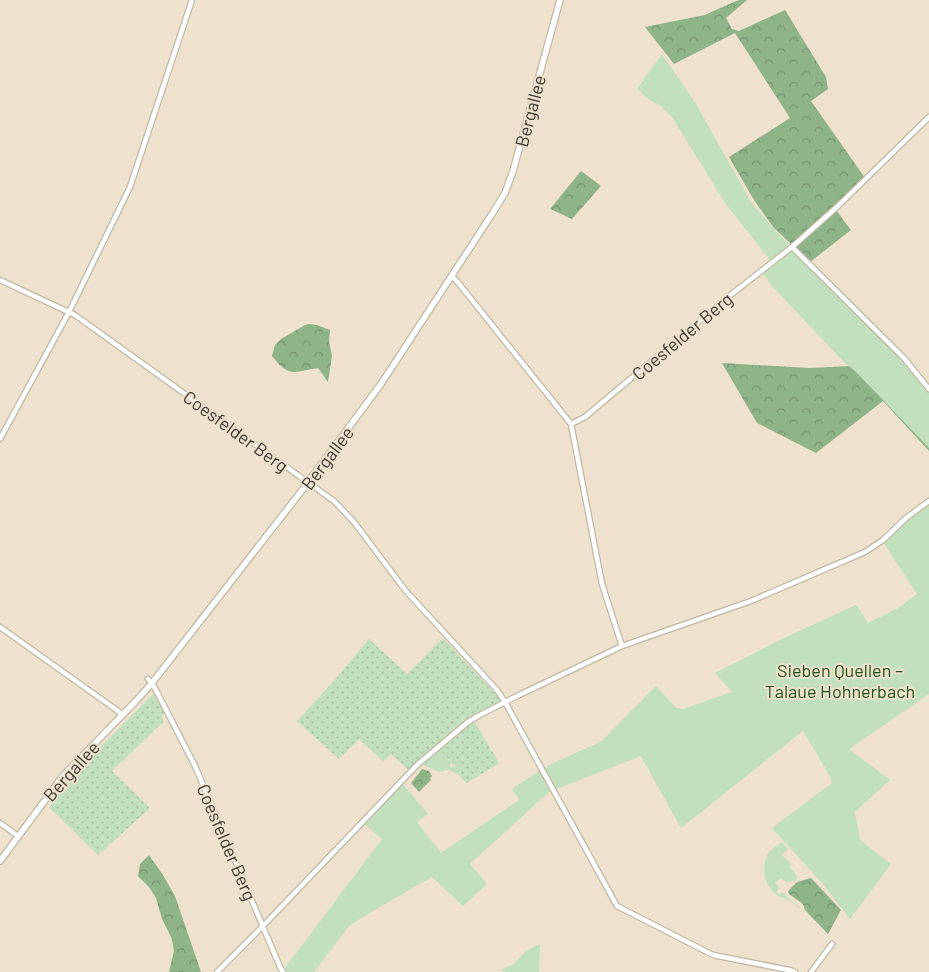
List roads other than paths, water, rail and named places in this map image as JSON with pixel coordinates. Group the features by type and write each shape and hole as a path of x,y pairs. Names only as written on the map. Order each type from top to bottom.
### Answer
{"street":[{"name":"Bergallee","path":"0,861 63,776 150,681 308,482 381,384 452,277 508,186 560,0"},
{"path":"0,439 69,312 130,187 191,1"},
{"name":"Coesfelder Berg","path":"571,424 585,417 733,293 792,247 838,206 929,117"},
{"path":"792,247 904,358 929,389"},
{"path":"452,277 486,316 525,368 571,424 602,584 622,646"},
{"name":"Coesfelder Berg","path":"0,280 69,312 308,482 334,501 344,511 405,590 497,690 617,906 713,955 795,972"},
{"path":"217,972 417,765 468,722 505,702 622,646 751,601 864,552 882,540 906,518 929,501"},
{"path":"0,627 120,713"},
{"name":"Coesfelder Berg","path":"150,681 195,766 262,927 283,972"},
{"path":"0,823 18,836"},
{"path":"811,972 832,944"}],"park label":[{"name":"Sieben Quellen – Talaue Hohnerbach","path":"840,680"}]}
